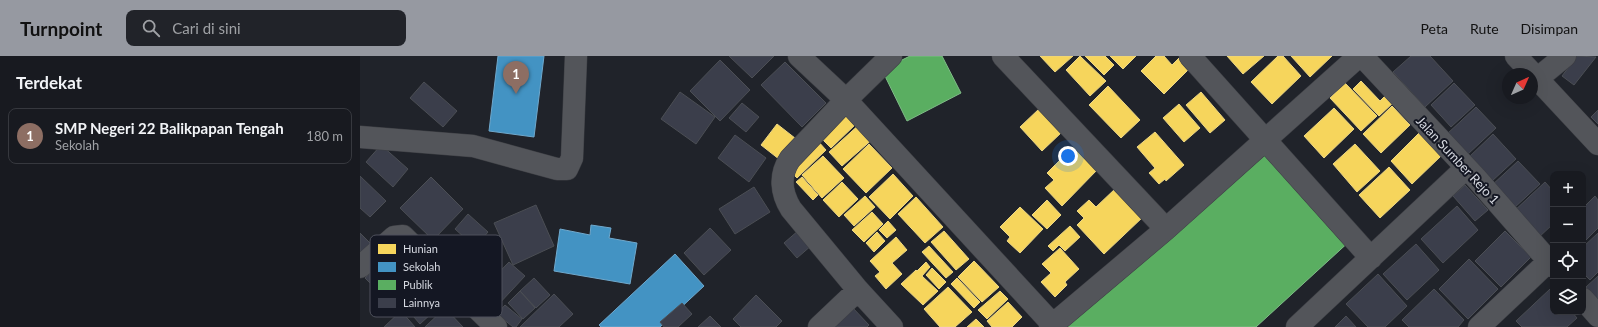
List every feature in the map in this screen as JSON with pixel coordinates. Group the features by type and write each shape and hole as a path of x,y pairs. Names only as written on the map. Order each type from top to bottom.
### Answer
{"street":[{"path":"360,137 473,146 557,169 567,169 572,158 576,56"},
{"path":"799,56 846,100 1052,326 1166,229 1360,56"},
{"path":"891,56 846,100 790,159 785,167 782,184 787,202 791,209 858,290 892,327"},
{"path":"1003,56 1166,229"},
{"path":"1190,56 1371,258"},
{"name":"Jalan Sumber Rejo 1","path":"1360,56 1466,168 1550,263"},
{"path":"1516,56 1528,68"},
{"path":"1565,56 1538,78 1598,144"},
{"path":"1297,327 1466,168"},
{"path":"360,267 370,258"},
{"path":"1479,327 1550,265"},
{"path":"819,327 858,290"},
{"path":"1586,302 1598,316"},
{"path":"486,317 496,327"}],"building: Hunian":[{"path":"1040,56 1073,56 1055,72"},
{"path":"1080,56 1106,81 1090,96 1066,70"},
{"path":"1085,56 1105,56 1114,65 1104,75"},
{"path":"1110,56 1136,56 1123,69"},
{"path":"1156,56 1164,56 1172,65 1181,56 1194,64 1164,94 1141,71"},
{"path":"1227,56 1264,56 1243,74"},
{"path":"1278,56 1283,56 1301,76 1272,104 1251,82"},
{"path":"1291,56 1332,56 1310,77"},
{"path":"1361,81 1380,101 1387,94 1394,102 1379,116 1353,89"},
{"path":"1345,83 1377,116 1361,131 1330,98"},
{"path":"1108,86 1140,120 1121,138 1089,105"},
{"path":"1201,92 1225,120 1210,133 1186,105"},
{"path":"1179,104 1200,128 1184,142 1163,118"},
{"path":"1392,106 1410,125 1381,153 1363,134"},
{"path":"1040,108 1062,132 1042,151 1020,127"},
{"path":"1334,108 1354,129 1324,158 1304,136"},
{"path":"846,114 856,124 831,148 821,138"},
{"path":"862,122 875,137 842,166 829,152"},
{"path":"777,124 800,142 784,163 761,145"},
{"path":"1155,132 1184,165 1166,181 1165,179 1159,184 1149,173 1155,168 1137,147"},
{"path":"1419,133 1441,156 1412,184 1391,161"},
{"path":"817,140 826,150 797,178 787,168"},
{"path":"869,144 892,168 866,193 843,169"},
{"path":"1355,144 1380,171 1357,192 1333,164"},
{"path":"1075,145 1098,169 1062,206 1045,188 1054,180 1047,173"},
{"path":"823,156 844,178 822,198 802,175"},
{"path":"1389,167 1410,190 1380,218 1359,195"},
{"path":"893,174 913,196 890,219 869,197"},
{"path":"802,177 818,195 813,200 796,182"},
{"path":"842,182 858,199 839,217 823,200"},
{"path":"1116,188 1144,216 1104,254 1077,225 1084,218 1077,211 1089,200 1096,207"},
{"path":"865,196 875,207 854,226 844,215"},
{"path":"916,197 943,227 925,243 898,214"},
{"path":"1047,200 1061,215 1047,229 1032,215"},
{"path":"1020,207 1043,229 1020,253 1007,241 1010,237 1000,227"},
{"path":"872,212 883,224 864,242 852,230"},
{"path":"888,221 896,230 887,238 879,230"},
{"path":"1070,226 1080,237 1065,251 1059,245 1053,251 1048,246"},
{"path":"944,231 969,259 956,270 931,242"},
{"path":"877,232 885,241 874,252 866,243"},
{"path":"896,237 907,250 892,263 902,274 886,289 875,276 880,272 870,261"},
{"path":"929,246 953,272 946,278 922,252"},
{"path":"1060,248 1079,269 1065,282 1067,285 1055,297 1041,282 1051,273 1042,264"},
{"path":"974,261 999,287 982,302 958,277"},
{"path":"926,262 930,267 922,276 938,291 923,305 901,284"},
{"path":"932,268 946,282 939,289 926,275"},
{"path":"957,278 980,302 974,308 951,284"},
{"path":"948,287 972,312 955,327 940,327 924,309"},
{"path":"1000,291 1008,299 987,319 978,310"},
{"path":"1008,302 1022,317 1012,327 992,327 987,321"},
{"path":"976,319 984,327 967,327"}],"building: Sekolah":[{"path":"498,56 544,56 534,137 489,131"},
{"path":"591,225 611,228 609,238 637,243 630,284 554,271 560,229 590,235"},
{"path":"675,254 704,286 660,327 601,327 599,325"}],"building: Publik":[{"path":"910,56 942,56 961,93 907,121 882,70"},
{"path":"1267,148 1352,239 1256,327 1063,327"}],"building: Lainnya":[{"path":"729,56 774,56 752,78"},
{"path":"1411,56 1430,56 1453,81 1425,107 1393,72"},
{"path":"1577,56 1596,57 1574,85 1562,76"},
{"path":"720,60 750,90 720,121 690,91"},
{"path":"785,62 826,103 802,127 761,85"},
{"path":"424,82 457,111 443,127 410,98"},
{"path":"1454,83 1475,105 1451,127 1431,105"},
{"path":"680,92 715,117 696,144 661,119"},
{"path":"742,103 759,117 746,132 729,118"},
{"path":"1476,107 1496,128 1467,155 1447,134"},
{"path":"1598,110 1598,124 1591,117"},
{"path":"1493,134 1516,159 1491,182 1468,158"},
{"path":"735,135 766,158 749,182 718,158"},
{"path":"381,145 408,169 393,187 366,162"},
{"path":"1518,161 1540,184 1513,209 1491,186"},
{"path":"360,176 386,201 370,217 360,208"},
{"path":"431,177 463,209 438,235 428,235 400,208"},
{"path":"1545,182 1550,188 1550,227 1537,239 1512,213"},
{"path":"1465,185 1488,210 1475,221 1453,196"},
{"path":"754,187 770,212 735,234 719,209"},
{"path":"1595,196 1598,200 1598,228 1586,240 1586,207 1586,205"},
{"path":"536,205 554,246 513,265 502,241 502,235 499,235 494,223"},
{"path":"1457,206 1478,230 1443,263 1421,239"},
{"path":"468,214 488,232 485,235 462,235 455,229"},
{"path":"710,228 731,250 704,275 684,253"},
{"path":"799,230 812,245 797,258 784,243"},
{"path":"1505,231 1531,257 1501,287 1475,261"},
{"path":"360,233 370,243 370,250 360,259"},
{"path":"1598,233 1598,272 1590,280 1586,276 1586,244"},
{"path":"1416,244 1439,270 1407,300 1383,274"},
{"path":"1469,259 1498,289 1468,319 1439,289"},
{"path":"509,262 525,276 502,301 502,269"},
{"path":"370,273 370,283 365,278"},
{"path":"1378,274 1407,306 1385,327 1368,327 1346,304"},
{"path":"1598,276 1598,300 1586,287"},
{"path":"534,278 550,295 536,308 520,291"},
{"path":"1434,289 1464,320 1458,327 1409,327 1402,320"},
{"path":"1550,289 1550,315 1574,315 1577,318 1567,327 1522,327 1516,321"},
{"path":"520,291 535,308 523,319 508,303"},
{"path":"554,294 573,314 559,327 520,327"},
{"path":"756,295 782,321 776,327 741,327 733,319"},
{"path":"682,303 692,314 678,327 664,327 660,322"},
{"path":"505,305 522,319 516,327 513,327 501,317 502,317 502,308"},
{"path":"852,307 869,325 867,327 832,327"},
{"path":"710,316 721,327 698,327"},
{"path":"1346,316 1356,327 1335,327"},
{"path":"395,317 406,317 415,327 384,327"},
{"path":"414,317 428,317 420,324"},
{"path":"436,317 454,317 463,327 425,327"}],"place":[{"name":"SMP Negeri 22 Balikpapan Tengah","path":"516,94"}]}
